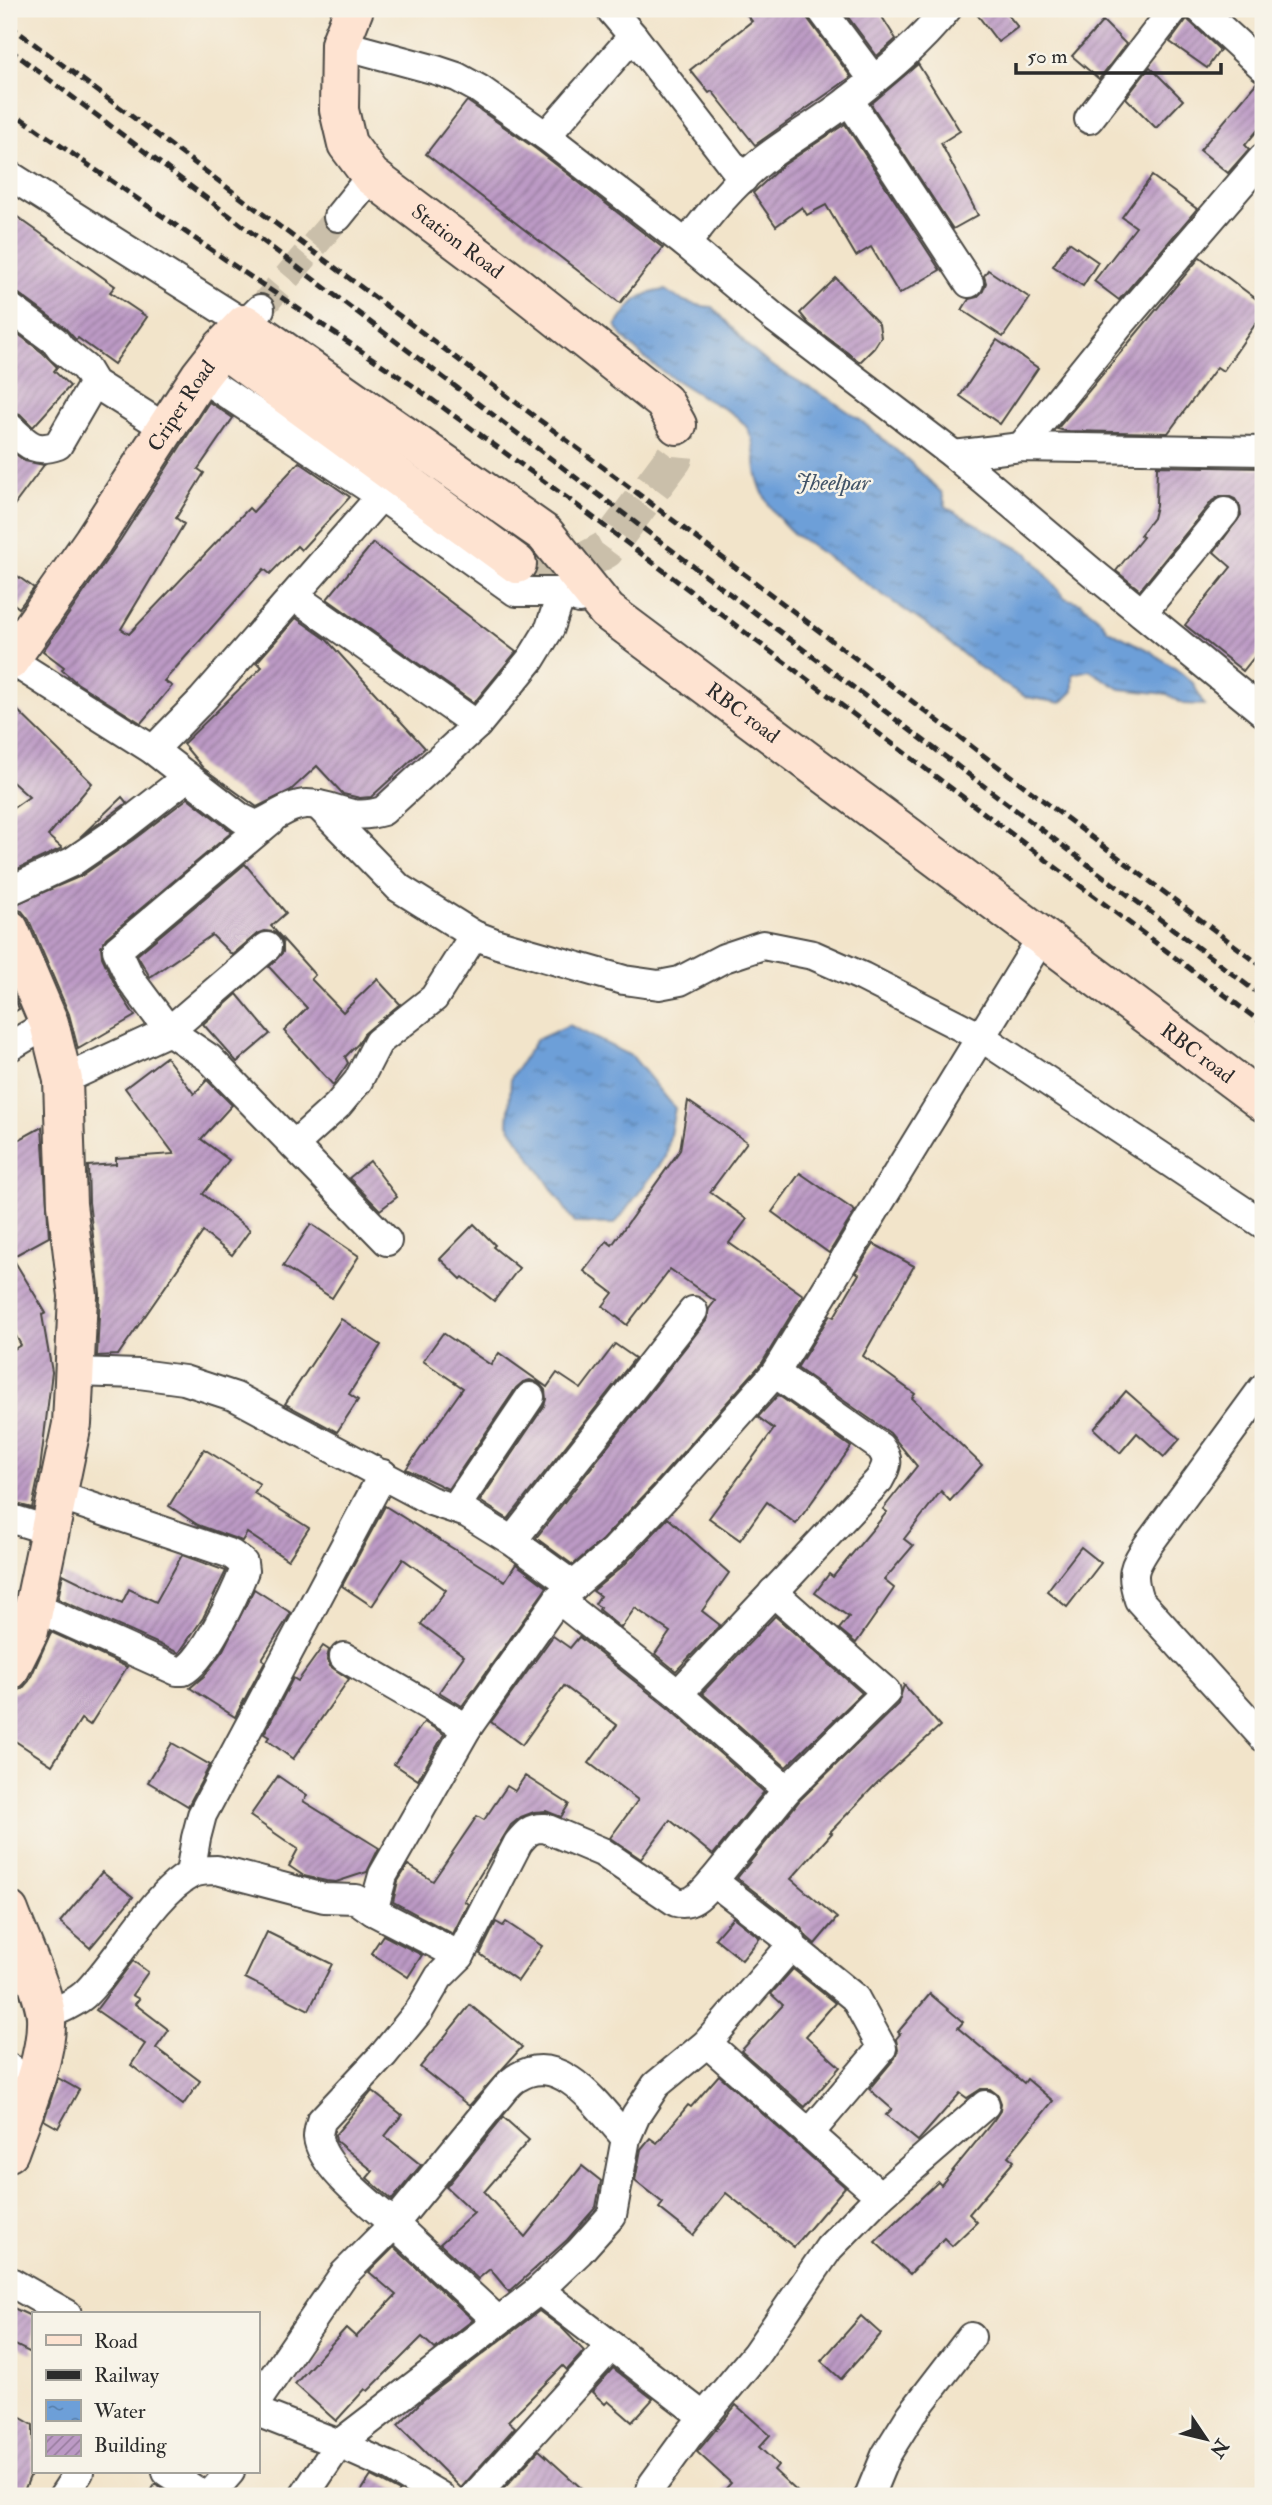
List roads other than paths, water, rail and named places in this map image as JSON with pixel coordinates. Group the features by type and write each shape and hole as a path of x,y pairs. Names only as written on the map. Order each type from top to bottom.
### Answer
{"street":[{"name":"Station Road","path":"354,9 340,44 339,110 347,144 371,176 516,285 664,402 677,425"},
{"path":"610,9 634,36 743,179"},
{"path":"821,9 873,79"},
{"path":"686,244 716,204 762,161 849,100 912,48 947,9"},
{"path":"1090,119 1174,9"},
{"path":"1200,9 1263,66"},
{"path":"546,136 634,36"},
{"path":"340,44 457,78 479,89 546,136 686,244 776,319 954,455 1263,712"},
{"path":"849,100 970,283"},
{"path":"1021,447 1122,322 1263,158"},
{"name":"RBC road","path":"9,175 232,339 381,496 516,592 562,592 607,611 1263,1102"},
{"path":"338,217 371,176"},
{"path":"9,307 55,341 85,368 94,383 167,429"},
{"path":"232,339 545,534 607,611"},
{"name":"Criper Road","path":"9,660 232,339 517,564"},
{"path":"9,427 34,448 44,450 58,445 94,383"},
{"path":"954,455 1021,447 1263,451"},
{"path":"153,750 202,700 381,496"},
{"path":"1142,613 1225,512"},
{"path":"387,1241 209,1058 169,1031 131,980 117,950 285,810 304,804 318,805 348,815 368,816 383,811 477,725 531,659 550,628 562,592"},
{"path":"293,596 477,725"},
{"path":"9,660 153,750 241,818 256,825 270,821"},
{"path":"9,891 72,862 123,827 187,777"},
{"path":"318,805 399,888 474,935 611,977 659,985 680,981 724,958 763,945 813,955 863,977 981,1037 1263,1224"},
{"path":"9,929 49,1023 63,1080 67,1204 78,1296 72,1424 29,1631 9,1671"},
{"path":"295,1145 338,1105 358,1081 378,1042 434,998 474,935"},
{"path":"373,1911 383,1875 467,1728 566,1592 613,1552 775,1373 1042,937"},
{"path":"63,1080 169,1031 267,947"},
{"path":"9,1047 49,1023"},
{"path":"512,1541 693,1311"},
{"path":"75,1372 139,1374 184,1380 236,1397 430,1501 467,1513 512,1541 787,1790"},
{"path":"678,1694 879,1480 887,1466 887,1456 880,1447 775,1373"},
{"path":"1263,1388 1148,1545 1135,1565 1132,1580 1139,1600 1263,1737"},
{"path":"455,1508 530,1397"},
{"path":"190,1874 202,1815 383,1474"},
{"path":"9,1518 55,1513 231,1554 243,1563 244,1571 216,1627 197,1661 183,1671 177,1671 35,1607"},
{"path":"498,2320 394,2224 347,2185 322,2150 318,2136 321,2121 384,2054 419,2011 439,1977 460,1956 526,1832 536,1827 545,1828 602,1852 676,1902 682,1904 693,1900 713,1881 787,1790 886,1692 773,1592"},
{"path":"344,1657 467,1728"},
{"path":"46,2016 82,1998 110,1968 155,1906 172,1888 190,1874 217,1870 324,1898 356,1899 373,1911 460,1956"},
{"path":"713,1881 791,1941 791,1946 855,1998 881,2048 809,2134"},
{"path":"9,1911 46,2016 43,2042 21,2075 9,2152"},
{"path":"304,2496 339,2444 539,2290 579,2252 612,2214 626,2138 636,2115 656,2085 707,2043 791,1946"},
{"path":"707,2043 880,2196"},
{"path":"259,2398 344,2274 394,2224 518,2076 540,2070 553,2070 569,2078 626,2138"},
{"path":"649,2496 653,2484 755,2354 829,2248 880,2196 985,2105"},
{"path":"9,2281 63,2312"},
{"path":"539,2290 704,2417"},
{"path":"869,2496 886,2455 911,2414 971,2337"},
{"path":"475,2496 611,2346"},
{"path":"259,2413 391,2467 440,2496"},
{"path":"63,2496 78,2474"},
{"path":"170,2474 204,2496"},
{"path":"209,2496 228,2474"}],"water":[{"name":"Jheelpar","path":"665,290 688,302 713,307 749,347 769,364 859,419 942,493 946,507 1029,554 1065,598 1080,603 1098,617 1108,630 1150,651 1179,671 1193,683 1204,705 1183,704 1167,694 1120,689 1089,670 1073,674 1073,691 1061,703 1026,697 975,664 931,628 794,534 765,497 756,470 752,438 739,418 657,368 633,348 616,326 635,301 647,294"},
{"path":"569,1025 633,1057 675,1108 666,1157 615,1224 575,1223 508,1124 511,1078 536,1040"}],"tunnel":[{"path":"260,309 338,217"},
{"path":"517,564 550,567 578,565 605,550 674,458 677,425"}],"railway":[{"path":"9,25 604,468 1263,967"},
{"path":"9,49 1263,997"},
{"path":"9,110 412,385 578,506 1263,1024"}]}
